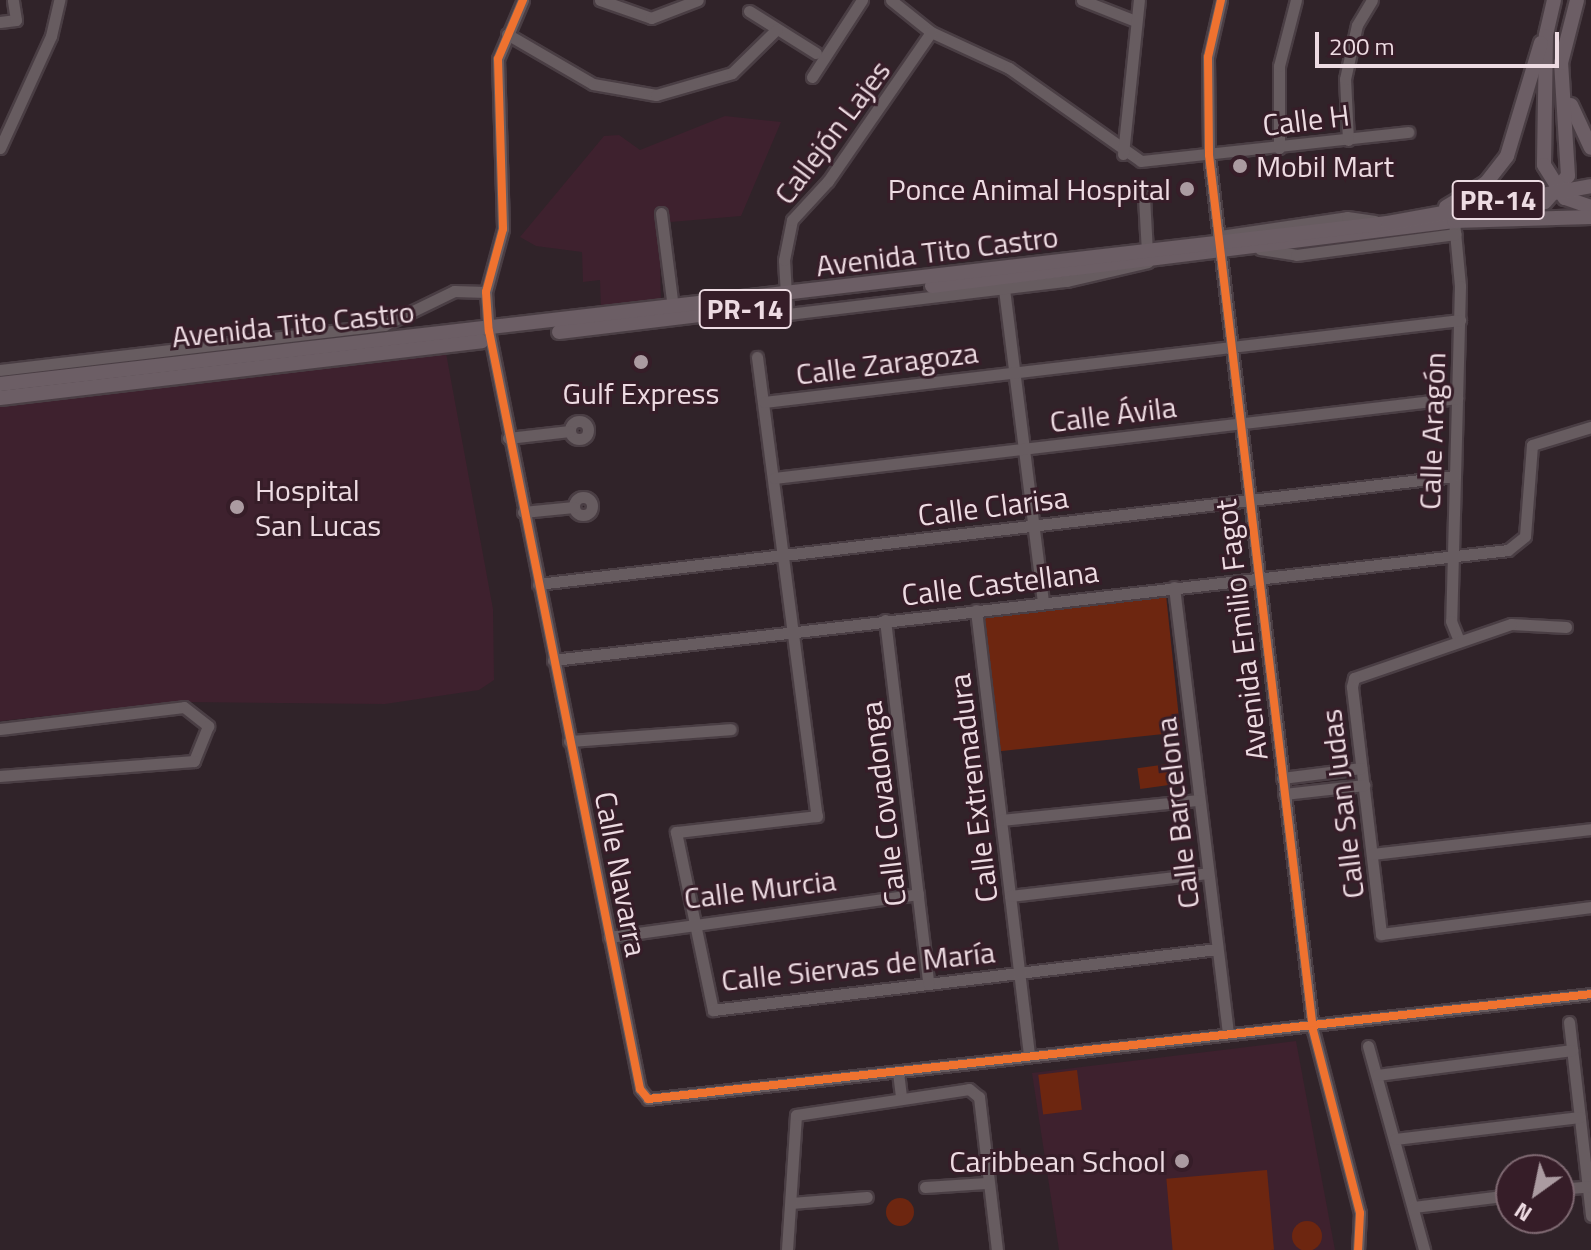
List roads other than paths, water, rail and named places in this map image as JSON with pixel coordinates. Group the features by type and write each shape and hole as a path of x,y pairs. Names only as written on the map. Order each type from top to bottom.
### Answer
{"main road":[{"path":"1437,213 1486,183 1507,156 1546,36 1554,0"},
{"path":"1455,228 1545,202 1559,188 1570,164 1561,82 1577,0"},
{"path":"1546,36 1544,165 1559,188 1591,207"},
{"path":"1561,82 1591,148"},
{"name":"Avenida Tito Castro","path":"0,384 719,313 1001,278 1221,244 1388,223 1559,188 1591,186"},
{"name":"Avenida Tito Castro","path":"1221,244 1260,249 1591,217"},
{"name":"Avenida Tito Castro","path":"0,398 673,308 787,304"}],"street":[{"path":"0,22 16,20 13,0"},
{"path":"0,148 51,36 59,0"},
{"name":"Calle Navarra","path":"523,0 507,34 495,105 503,229 486,292 489,335 640,1089 648,1099 1228,1034 1313,1030 1591,994"},
{"path":"600,0 651,18 698,0"},
{"path":"812,77 862,0"},
{"path":"891,0 931,32 1009,68 1123,154"},
{"path":"1082,0 1133,20"},
{"path":"1123,154 1133,20 1139,0"},
{"name":"Avenida Emilio Fagot","path":"1221,0 1208,57 1209,155 1313,1030 1360,1213 1358,1250"},
{"path":"1279,148 1279,66 1296,0"},
{"path":"1348,140 1345,79 1357,25 1372,0"},
{"path":"749,11 816,53"},
{"path":"507,34 593,84 656,95 732,73 777,29"},
{"name":"Callejón Lajes","path":"787,304 792,220 828,181 931,32"},
{"name":"Calle H","path":"1123,154 1141,161 1408,132"},
{"path":"719,313 736,320 775,315 787,304 1001,278 1107,275 1148,257 1144,197"},
{"path":"661,213 673,308"},
{"name":"Calle Aragón","path":"1455,228 1460,320 1451,621 1459,641"},
{"path":"1001,278 1016,372"},
{"path":"0,370 384,325 454,291 486,292"},
{"name":"Calle Zaragoza","path":"764,402 1460,320"},
{"name":"Calle Siervas de María","path":"757,357 817,816 676,832 713,1010 1217,949"},
{"name":"Calle Zaragoza","path":"1016,372 1043,602"},
{"name":"Calle Ávila","path":"774,478 1457,398"},
{"name":"Calle Castellana","path":"553,660 1521,546 1532,445 1554,432 1591,427"},
{"path":"508,438 570,431"},
{"name":"Calle Clarisa","path":"538,584 1455,476"},
{"path":"523,512 574,507"},
{"name":"Calle Barcelona","path":"1174,587 1228,1034"},
{"name":"Calle Extremadura","path":"976,610 1029,1056"},
{"name":"Calle Covadonga","path":"885,620 928,983"},
{"name":"Calle San Judas","path":"1566,627 1511,624 1354,678 1361,768 1381,934 1591,907"},
{"path":"0,729 184,707 208,726 194,761 0,776"},
{"path":"569,741 731,729"},
{"path":"1282,778 1361,768"},
{"path":"1284,794 1364,785"},
{"path":"1001,820 1199,800"},
{"path":"1372,854 1591,829"},
{"path":"1010,896 1208,873"},
{"name":"Calle Murcia","path":"609,937 694,921 918,894"},
{"path":"1569,1022 1591,1216"},
{"path":"1368,1046 1424,1250"},
{"path":"1377,1075 1572,1050"},
{"path":"898,1072 901,1097"},
{"path":"787,1250 796,1115 806,1108 969,1089 979,1097 986,1183 997,1250"},
{"path":"1395,1139 1580,1117"},
{"path":"925,1187 986,1183"},
{"path":"791,1203 867,1197"},
{"path":"1413,1207 1495,1197"}],"place":[{"name":"Mobil Mart","path":"1240,166"},
{"name":"Ponce Animal Hospital","path":"1187,189"},
{"name":"Gulf Express","path":"641,362"},
{"name":"Hospital San Lucas","path":"237,507"},
{"name":"Caribbean School","path":"1182,1161"}]}
